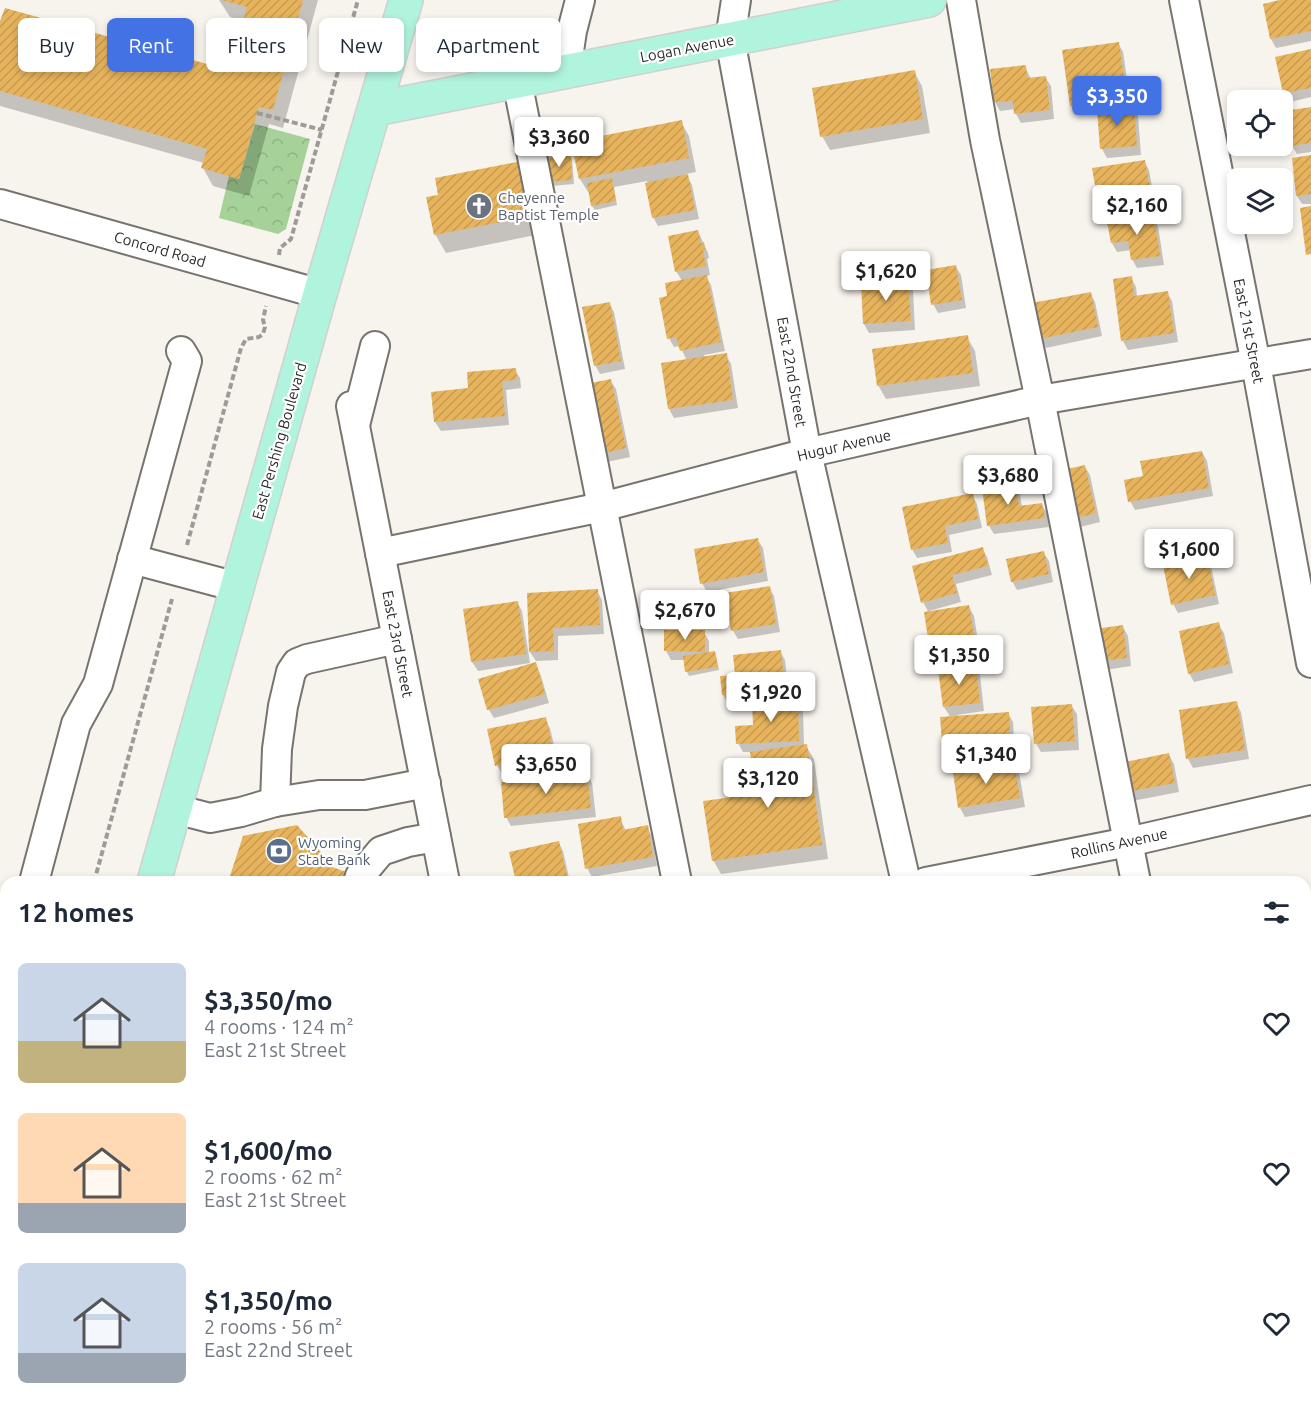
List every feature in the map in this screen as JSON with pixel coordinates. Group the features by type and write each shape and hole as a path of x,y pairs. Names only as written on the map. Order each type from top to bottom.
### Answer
{"main road":[{"name":"East Pershing Boulevard","path":"156,876 405,0"},
{"name":"Logan Avenue","path":"375,109 929,0"}],"street":[{"path":"566,71 572,31 580,0"},
{"name":"East 22nd Street","path":"736,0 730,39 807,453 905,876"},
{"path":"961,0 985,140 1040,400 1135,876"},
{"name":"East 21st Street","path":"1184,0 1256,364 1311,663"},
{"path":"517,81 676,876"},
{"name":"Concord Road","path":"0,204 320,294"},
{"name":"East 23rd Street","path":"375,346 353,416 444,876"},
{"path":"36,876 76,724 98,684 187,361 181,351"},
{"name":"Hugur Avenue","path":"380,553 602,507 807,453 1040,400 1311,354"},
{"path":"132,559 237,587"},
{"path":"275,802 277,749 283,706 291,672 297,663 397,639"},
{"path":"175,809 210,818 275,802 319,795 365,795 426,783"},
{"name":"Rollins Avenue","path":"956,876 1128,842 1311,800"},
{"path":"360,876 381,851 408,842 436,837"}],"path":[{"path":"96,876 241,348 246,339 263,334 265,327 263,320 280,248 291,238 358,0"},
{"path":"257,112 322,130"}],"green space":[{"path":"255,124 310,139 286,229 278,234 219,218 229,176 239,179"}],"building":[{"path":"222,0 303,0 298,18 244,18 247,7"},
{"path":"1280,0 1311,0 1311,31 1270,39 1263,4"},
{"path":"5,8 41,18 18,18 18,72 95,72 95,33 107,36 107,72 194,72 194,60 206,64 206,72 283,72 273,110 259,107 239,179 201,168 207,149 0,91 0,21"},
{"path":"1119,42 1124,78 1104,80 1107,101 1070,106 1062,50"},
{"path":"1311,49 1311,88 1293,91 1282,90 1275,57"},
{"path":"1026,65 1027,78 1046,76 1050,110 1014,114 1013,101 994,102 990,69"},
{"path":"915,70 923,119 820,137 812,88"},
{"path":"1134,105 1137,146 1100,149 1097,109"},
{"path":"1311,107 1311,143 1293,146 1293,110"},
{"path":"682,120 689,158 579,179 571,142"},
{"path":"571,155 572,180 547,182 545,157"},
{"path":"1311,155 1311,194 1296,196 1292,158"},
{"path":"1145,160 1151,194 1098,203 1092,168"},
{"name":"Cheyenne Baptist Temple","path":"522,161 532,216 434,235 426,197 438,195 435,178"},
{"path":"688,174 695,210 652,218 645,183"},
{"path":"612,178 616,201 591,206 587,183"},
{"path":"1311,206 1311,254 1306,255 1300,208"},
{"path":"1154,215 1160,256 1131,260 1128,241 1111,243 1107,222"},
{"path":"698,230 701,244 704,242 706,266 675,272 668,236"},
{"path":"956,265 962,300 931,305 926,270"},
{"path":"707,275 721,342 680,351 676,337 667,339 659,298 667,296 665,283"},
{"path":"1132,276 1134,296 1168,291 1174,333 1121,341 1113,279"},
{"path":"908,280 911,321 863,324 861,282"},
{"path":"1091,292 1098,327 1039,339 1032,303"},
{"path":"610,302 621,361 594,366 582,307"},
{"path":"968,335 973,373 877,386 872,349"},
{"path":"727,353 733,400 668,409 661,363"},
{"path":"516,368 517,380 502,381 505,416 434,422 431,392 468,388 467,372"},
{"path":"611,379 626,448 596,455 581,385"},
{"path":"1202,451 1209,488 1128,502 1124,480 1143,476 1140,461"},
{"path":"1085,465 1096,513 1070,520 1059,471"},
{"path":"1016,483 1019,506 1042,503 1045,518 987,526 982,488"},
{"path":"973,493 978,519 945,526 948,543 911,550 902,507"},
{"path":"758,538 764,572 700,584 694,549"},
{"path":"983,547 988,566 952,575 957,593 921,603 912,566"},
{"path":"1044,551 1049,574 1011,582 1006,559"},
{"path":"1207,555 1215,595 1171,605 1163,565"},
{"path":"770,586 776,624 731,631 725,593"},
{"path":"598,589 600,625 553,628 554,651 529,652 527,593"},
{"path":"518,601 526,654 471,662 463,609"},
{"path":"969,605 976,644 930,652 924,612"},
{"path":"1219,622 1229,664 1188,674 1179,631"},
{"path":"1123,625 1127,658 1098,661 1095,629"},
{"path":"664,630 705,630 705,652 664,651"},
{"path":"781,650 785,688 722,695 720,676 735,675 733,655"},
{"path":"715,651 718,667 685,672 683,656"},
{"path":"536,662 545,694 487,710 478,679"},
{"path":"976,665 980,703 943,707 938,670"},
{"path":"798,700 799,741 736,744 735,726 753,725 752,701"},
{"path":"1237,701 1245,750 1186,759 1179,710"},
{"path":"1072,704 1075,741 1034,744 1031,707"},
{"path":"1009,712 1011,748 943,754 940,717"},
{"path":"546,717 554,753 495,766 487,729"},
{"path":"807,744 822,845 712,861 703,801 756,794 750,752"},
{"path":"1169,753 1175,783 1126,792 1120,763"},
{"path":"1014,761 1020,798 958,808 953,772"},
{"path":"587,772 591,808 504,818 501,782"},
{"path":"621,816 623,830 648,825 653,857 585,869 578,824"},
{"name":"Wyoming State Bank","path":"297,825 332,867 358,876 230,876 243,836"},
{"path":"559,841 567,876 515,876 509,852"}],"place":[{"name":"Cheyenne Baptist Temple","path":"479,206"},
{"name":"Wyoming State Bank","path":"279,851"}]}
